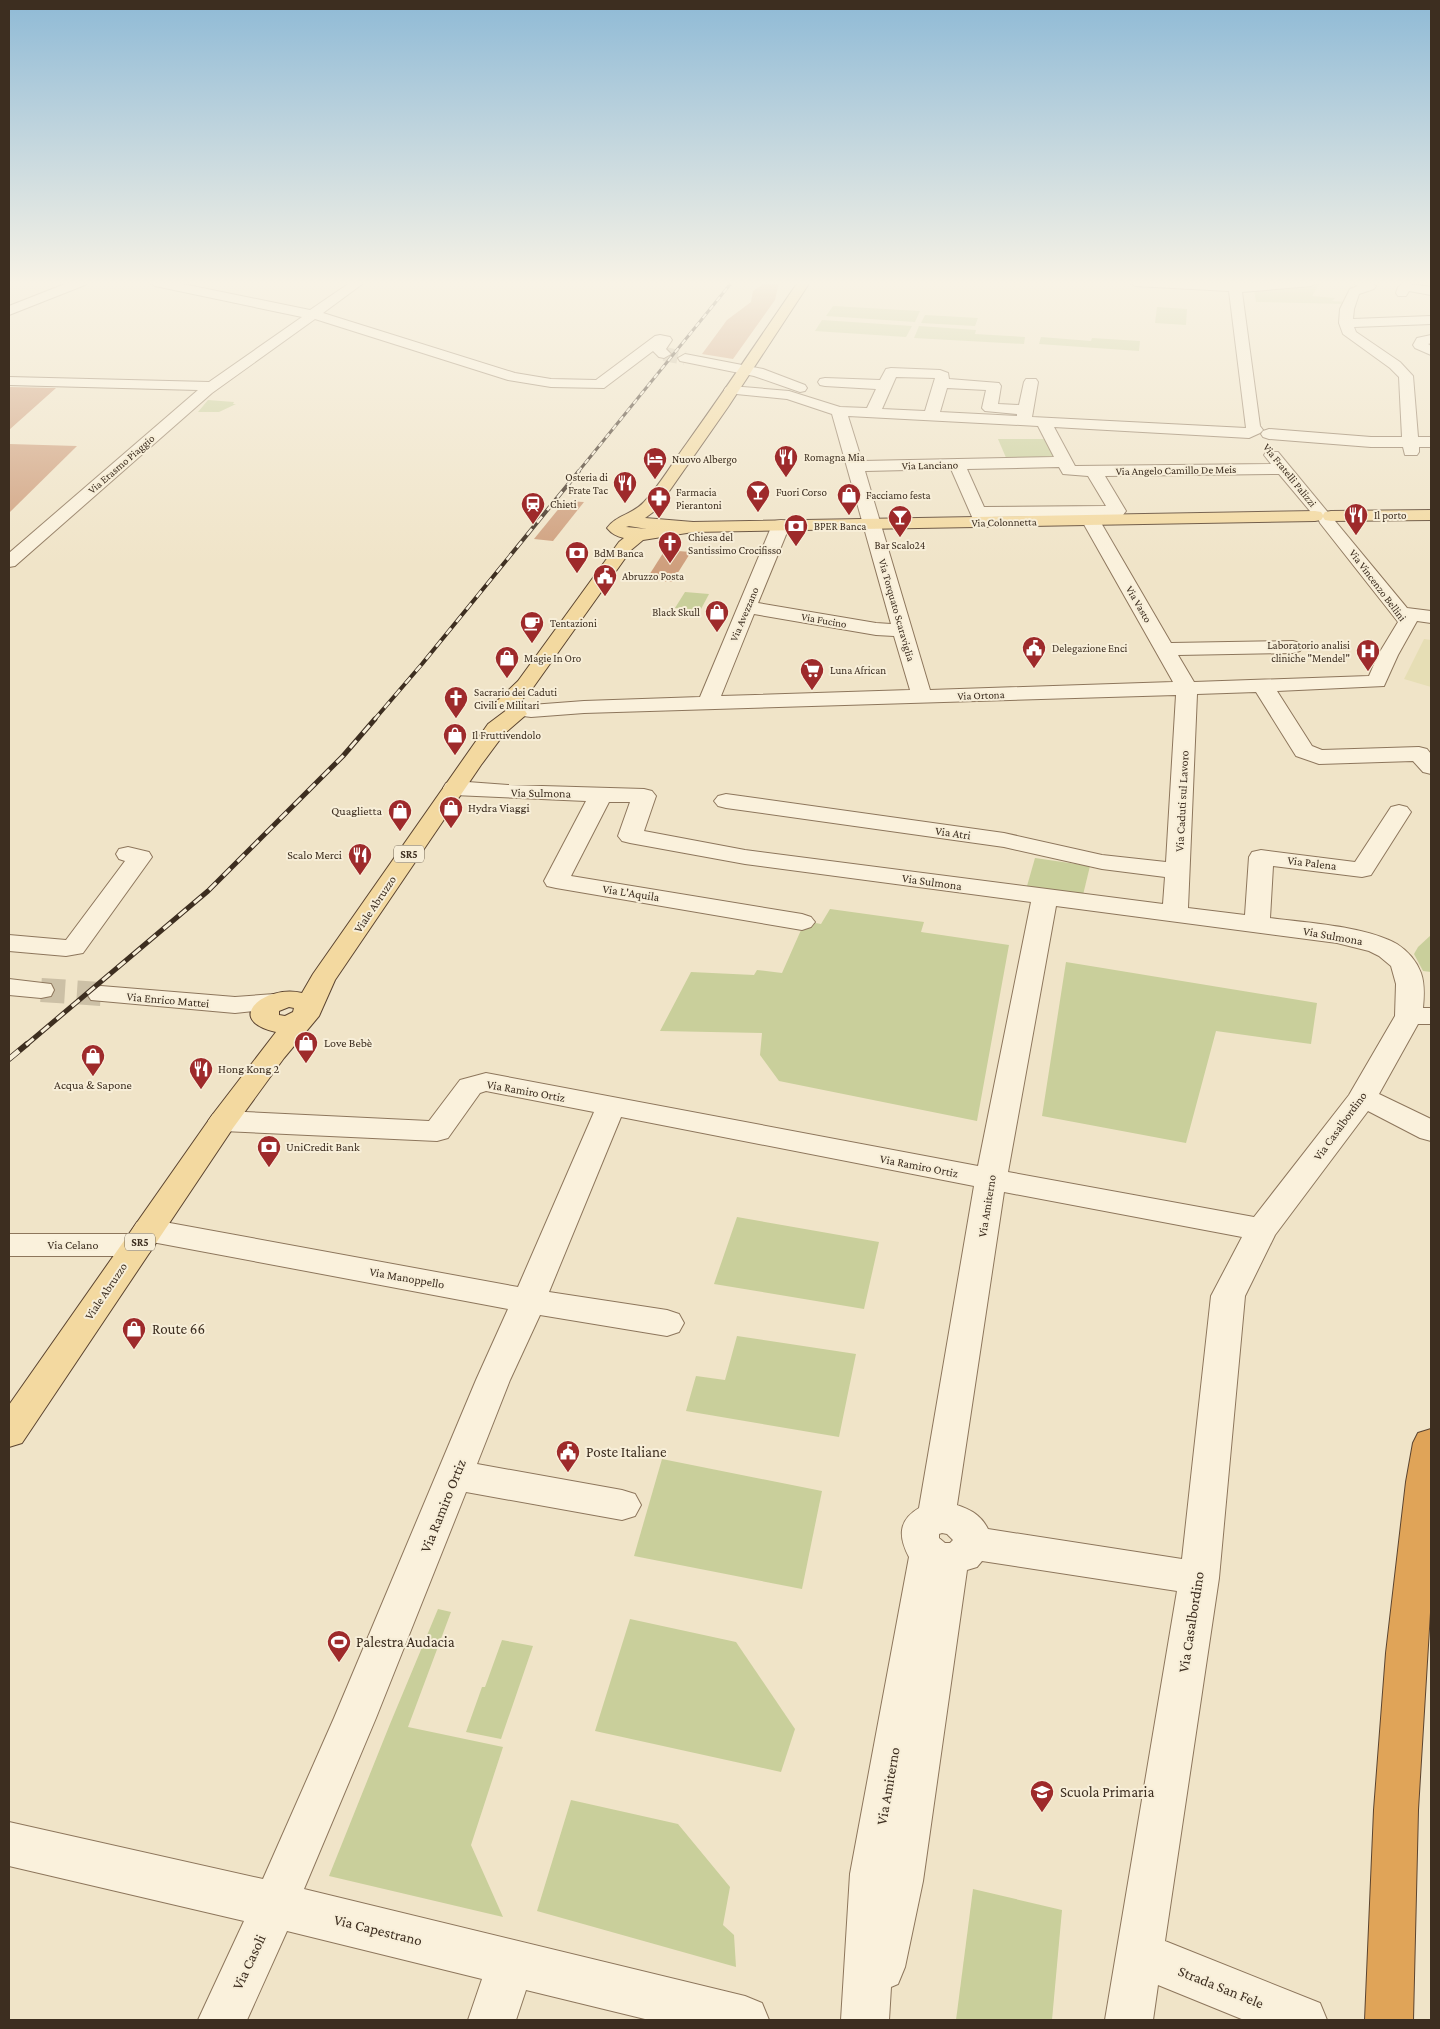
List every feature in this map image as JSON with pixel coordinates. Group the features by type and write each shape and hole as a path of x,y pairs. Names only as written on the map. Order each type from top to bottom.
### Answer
{"highway":[{"path":"1390,2002 1395,1796 1403,1678 1424,1481 1431,1443"}],"main road":[{"name":"SR5","path":"635,528 741,377"},
{"name":"Via Colonnetta","path":"635,528 873,524 980,517 1091,520 1431,515"},
{"name":"Viale Abruzzo","path":"9,1433 223,1121 284,1016 322,980 454,788 517,707 635,528"}],"street":[{"name":"Via Erasmo Piaggio","path":"9,562 174,417 226,377"},
{"path":"512,377 586,386 599,386 612,377"},
{"path":"773,377 824,400 839,412"},
{"path":"872,414 889,377"},
{"name":"Via Fratelli Palizzi","path":"1245,377 1252,426 1283,470 1323,516"},
{"path":"1406,377 1411,447"},
{"path":"934,407 942,379 987,386 1031,385 1023,423"},
{"path":"9,380 213,386"},
{"path":"823,386 883,390 899,397"},
{"path":"973,407 987,386"},
{"path":"987,386 990,408"},
{"path":"731,390 789,395 839,412 872,414 934,407 990,408 1023,423"},
{"path":"918,398 934,407 1023,423 1047,430 1259,434 1411,447 1431,455"},
{"name":"Via Torquato Scaraviglia","path":"839,412 922,696"},
{"path":"1047,430 1067,467"},
{"path":"1411,447 1431,442"},
{"path":"995,445 1003,463"},
{"name":"Via Lanciano","path":"856,466 1003,463 1067,467"},
{"path":"957,464 980,517 1117,511 1094,471"},
{"name":"Via Angelo Camillo De Meis","path":"1067,467 1094,471 1283,470"},
{"name":"Via Vincenzo Bellini","path":"1323,516 1408,622 1388,655 1377,682"},
{"name":"Via Vasto","path":"1091,520 1187,688"},
{"name":"Via Avezzano","path":"708,703 781,525"},
{"name":"Via Fucino","path":"746,607 876,629 903,630"},
{"path":"1400,612 1431,616"},
{"path":"1165,649 1293,647"},
{"name":"Via Ortona","path":"517,707 584,707 1377,682"},
{"path":"1262,686 1304,751 1319,757 1419,754 1431,767"},
{"name":"Via Caduti sul Lavoro","path":"1175,914 1187,688"},
{"name":"Via Sulmona","path":"454,788 508,792 644,796 630,836 745,857 1257,924 1337,935 1371,943 1398,955 1408,974 1420,1016"},
{"name":"Via L'Aquila","path":"601,794 556,881 802,922"},
{"name":"Via Atri","path":"726,801 1004,840 1102,862 1178,871"},
{"name":"Via Palena","path":"1257,924 1261,857 1362,870 1399,812"},
{"path":"9,943 74,947 140,857 128,854"},
{"name":"Via Amiterno","path":"870,2020 900,1881 948,1538 997,1236 999,1181 1020,1124 1051,898"},
{"path":"9,987 41,990"},
{"name":"Via Enrico Mattei","path":"101,994 235,1005 284,1016"},
{"name":"Via Casalbordino","path":"1129,2020 1199,1578 1228,1296 1262,1230 1361,1099 1420,1016"},
{"name":"Via Ramiro Ortiz","path":"223,1121 437,1131 470,1086 486,1082 999,1181"},
{"path":"1361,1099 1374,1102 1431,1132"},
{"name":"Via Ramiro Ortiz","path":"275,1905 356,1718 493,1380 611,1107"},
{"path":"999,1181 1132,1204 1262,1230"},
{"name":"Via Manoppello","path":"143,1238 667,1323"},
{"name":"Via Celano","path":"9,1245 143,1238"},
{"path":"455,1475 622,1505"},
{"path":"948,1538 1199,1578"},
{"name":"Via Amiterno","path":"865,2020 873,1874 948,1538"},
{"name":"Via Capestrano","path":"9,1844 275,1905 745,2020"},
{"name":"Via Casoli","path":"222,2020 275,1905"},
{"name":"Strada San Fele","path":"1139,1954 1303,2020"},
{"path":"492,2020 511,1962"}],"shaded area":[{"path":"1424,639 1431,640 1431,687 1404,679"}],"green space":[{"path":"208,400 234,402 233,404 236,404 219,412 198,412"},
{"path":"998,439 1046,439 1055,460 1007,460"},
{"path":"685,592 709,594 700,611 675,608"},
{"path":"1035,858 1090,866 1083,895 1027,886"},
{"path":"830,909 924,922 921,932 1009,945 977,1121 779,1081 760,1055 762,1033 660,1031 691,972 754,975 757,970 782,973 805,921 821,924"},
{"path":"1431,935 1431,972 1423,971 1414,954 1418,947"},
{"path":"1066,962 1317,1003 1311,1044 1216,1031 1186,1143 1042,1116"},
{"path":"737,1217 879,1242 864,1309 714,1284"},
{"path":"737,1336 856,1354 839,1437 686,1411 696,1376 725,1380"},
{"path":"662,1459 822,1491 802,1589 634,1556"},
{"path":"438,1609 451,1612 408,1727 503,1747 471,1845 503,1917 329,1876"},
{"path":"630,1619 736,1642 795,1729 781,1772 595,1731"},
{"path":"502,1640 533,1646 501,1739 466,1732"},
{"path":"571,1800 678,1824 730,1887 723,1925 734,1935 736,1967 537,1911"},
{"path":"973,1889 1062,1910 1052,2020 956,2020"}],"building":[{"path":"9,387 56,388 9,430"},
{"path":"9,444 77,446 9,513"},
{"path":"565,501 584,502 553,541 534,539"},
{"name":"Chiesa del Santissimo Crocifisso","path":"665,550 691,552 672,582 646,580"}],"tunnel":[{"path":"41,990 101,994"}],"railway":[{"path":"578,472 655,377"},
{"path":"374,720 579,471"},
{"path":"26,1045 208,891 343,756 375,719"},
{"path":"9,1059 27,1044"}],"place":[{"name":"Romagna Mia","path":"786,478"},
{"name":"Nuovo Albergo","path":"655,480"},
{"name":"Osteria di Frate Tac","path":"625,504"},
{"name":"Fuori Corso","path":"758,513"},
{"name":"Facciamo festa","path":"849,516"},
{"name":"Farmacia Pierantoni","path":"659,519"},
{"name":"Chieti","path":"533,525"},
{"name":"Il porto","path":"1356,536"},
{"name":"Bar Scalo24","path":"900,538"},
{"name":"BPER Banca","path":"796,547"},
{"name":"Chiesa del Santissimo Crocifisso","path":"670,564"},
{"name":"BdM Banca","path":"577,574"},
{"name":"Abruzzo Posta","path":"605,597"},
{"name":"Black Skull","path":"717,633"},
{"name":"Tentazioni","path":"532,644"},
{"name":"Delegazione Enci","path":"1034,669"},
{"name":"Laboratorio analisi cliniche \"Mendel\"","path":"1368,672"},
{"name":"Magie In Oro","path":"507,679"},
{"name":"Luna African","path":"812,691"},
{"name":"Sacrario dei Caduti Civili e Militari","path":"456,719"},
{"name":"Il Fruttivendolo","path":"455,756"},
{"name":"Hydra Viaggi","path":"451,829"},
{"name":"Quaglietta","path":"400,832"},
{"name":"Scalo Merci","path":"360,876"},
{"name":"Love Bebè","path":"306,1064"},
{"name":"Acqua & Sapone","path":"93,1077"},
{"name":"Hong Kong 2","path":"201,1090"},
{"name":"UniCredit Bank","path":"269,1168"},
{"name":"Route 66","path":"134,1350"},
{"name":"Poste Italiane","path":"568,1473"},
{"name":"Palestra Audacia","path":"339,1663"},
{"name":"Scuola Primaria","path":"1042,1813"}]}
